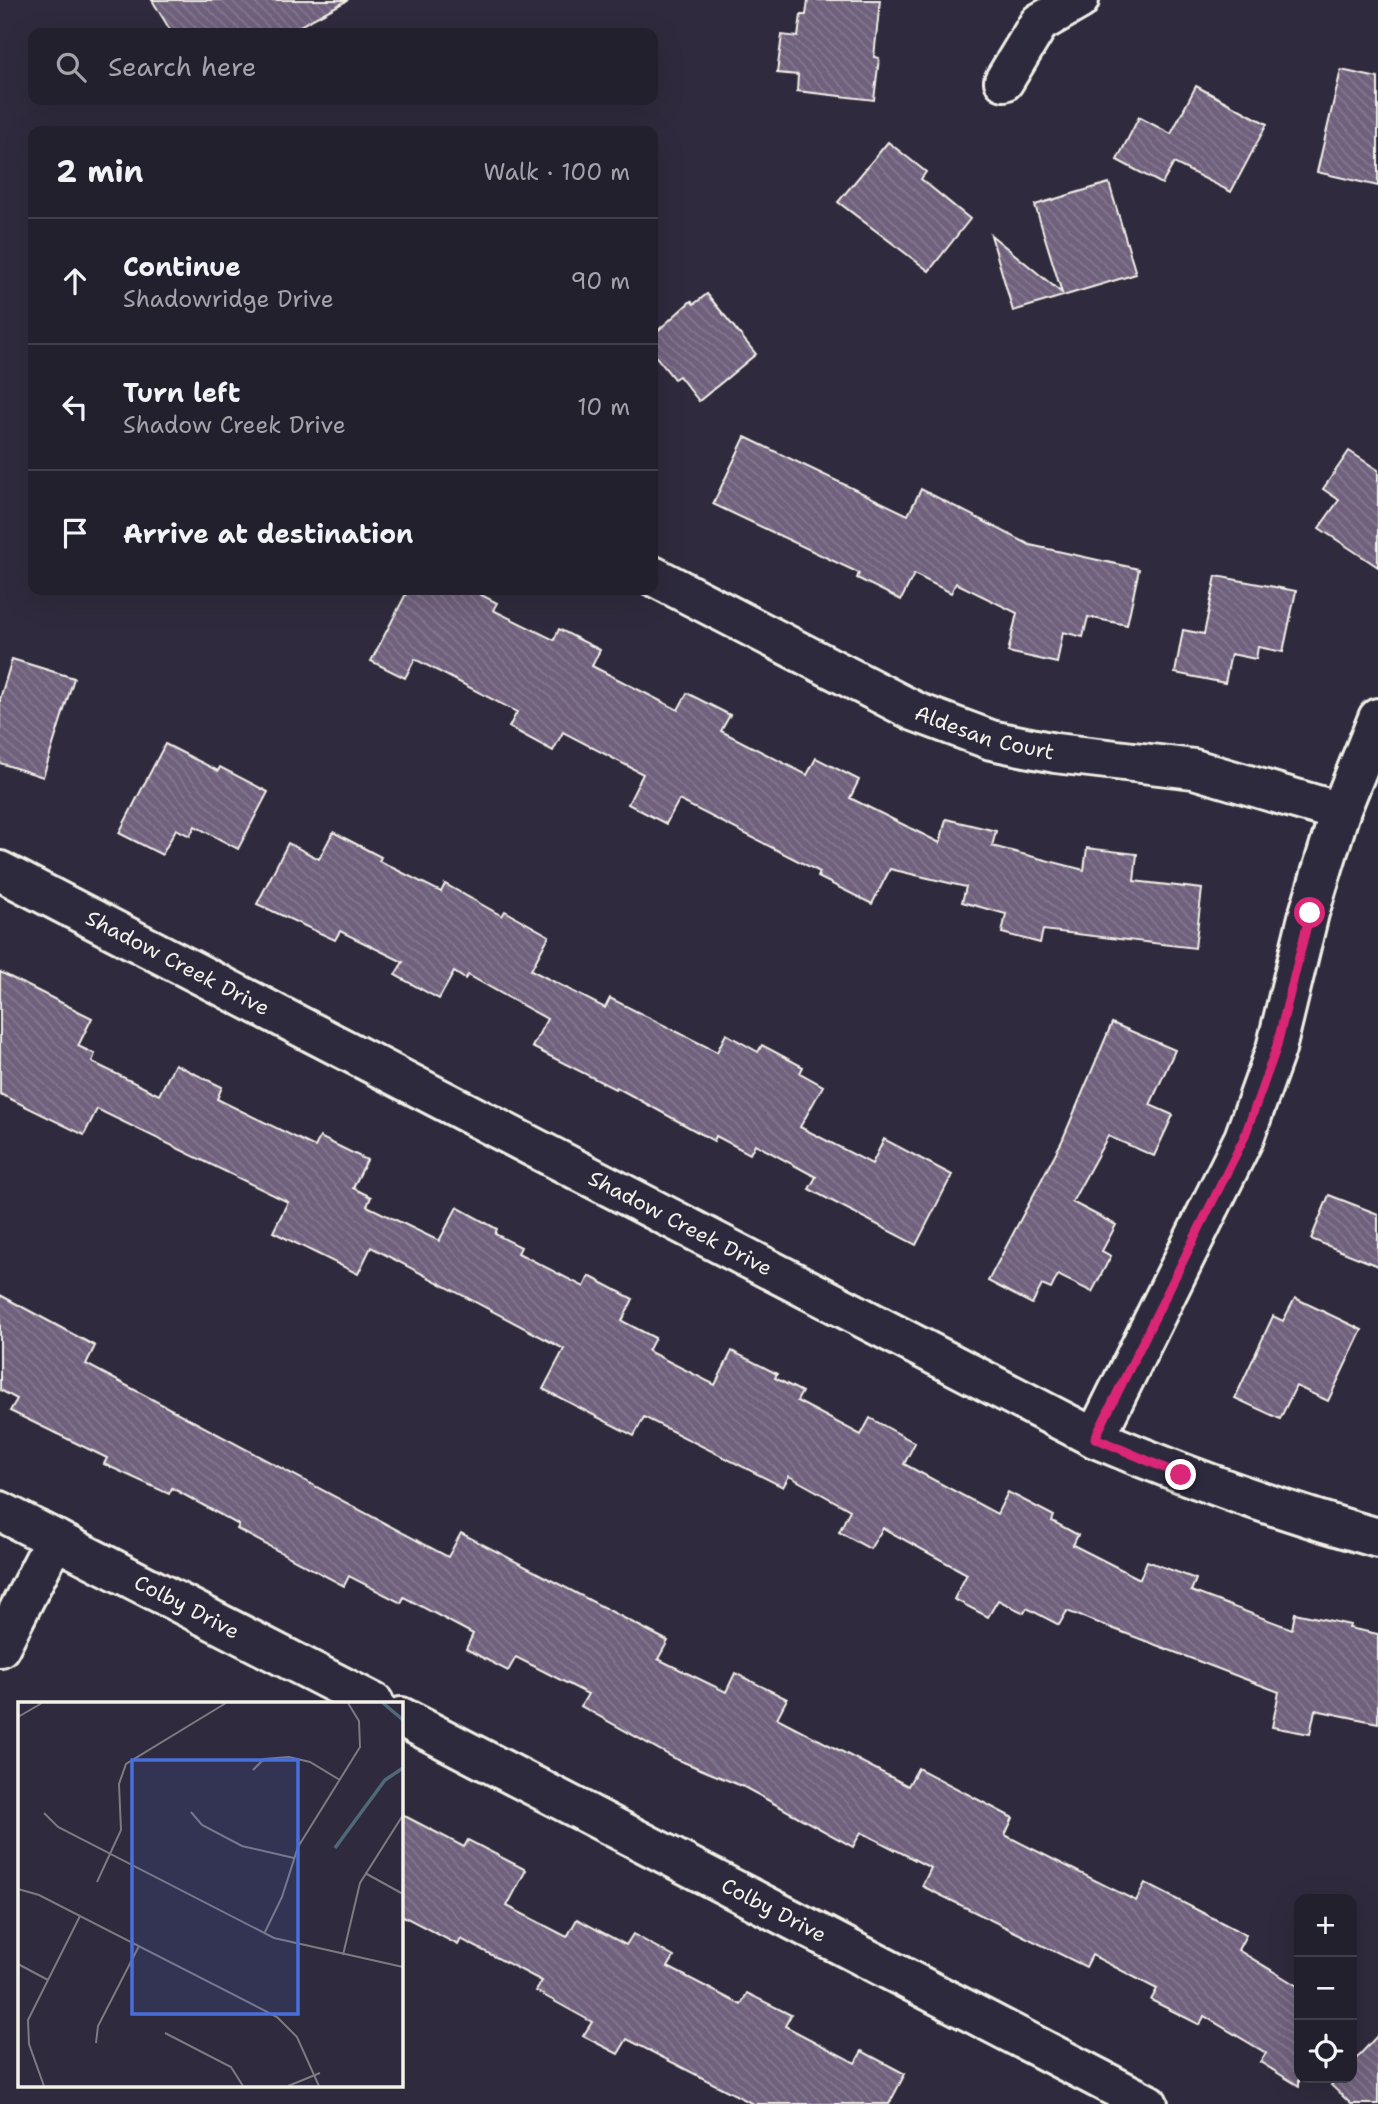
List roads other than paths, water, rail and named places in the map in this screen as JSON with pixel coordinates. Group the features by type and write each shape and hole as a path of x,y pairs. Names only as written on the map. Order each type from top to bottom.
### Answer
{"street":[{"path":"1004,81 1040,23 1079,0"},
{"name":"Aldesan Court","path":"658,579 916,712 991,740 1055,753 1194,769 1340,812"},
{"path":"1095,1438 1244,1138 1276,1049 1310,913 1340,812 1378,718"},
{"name":"Shadow Creek Drive","path":"0,871 1095,1438 1268,1507 1378,1538"},
{"name":"Colby Drive","path":"0,1511 372,1702"},
{"path":"0,1647 55,1539"},
{"name":"Colby Drive","path":"402,1718 1148,2104"}]}
